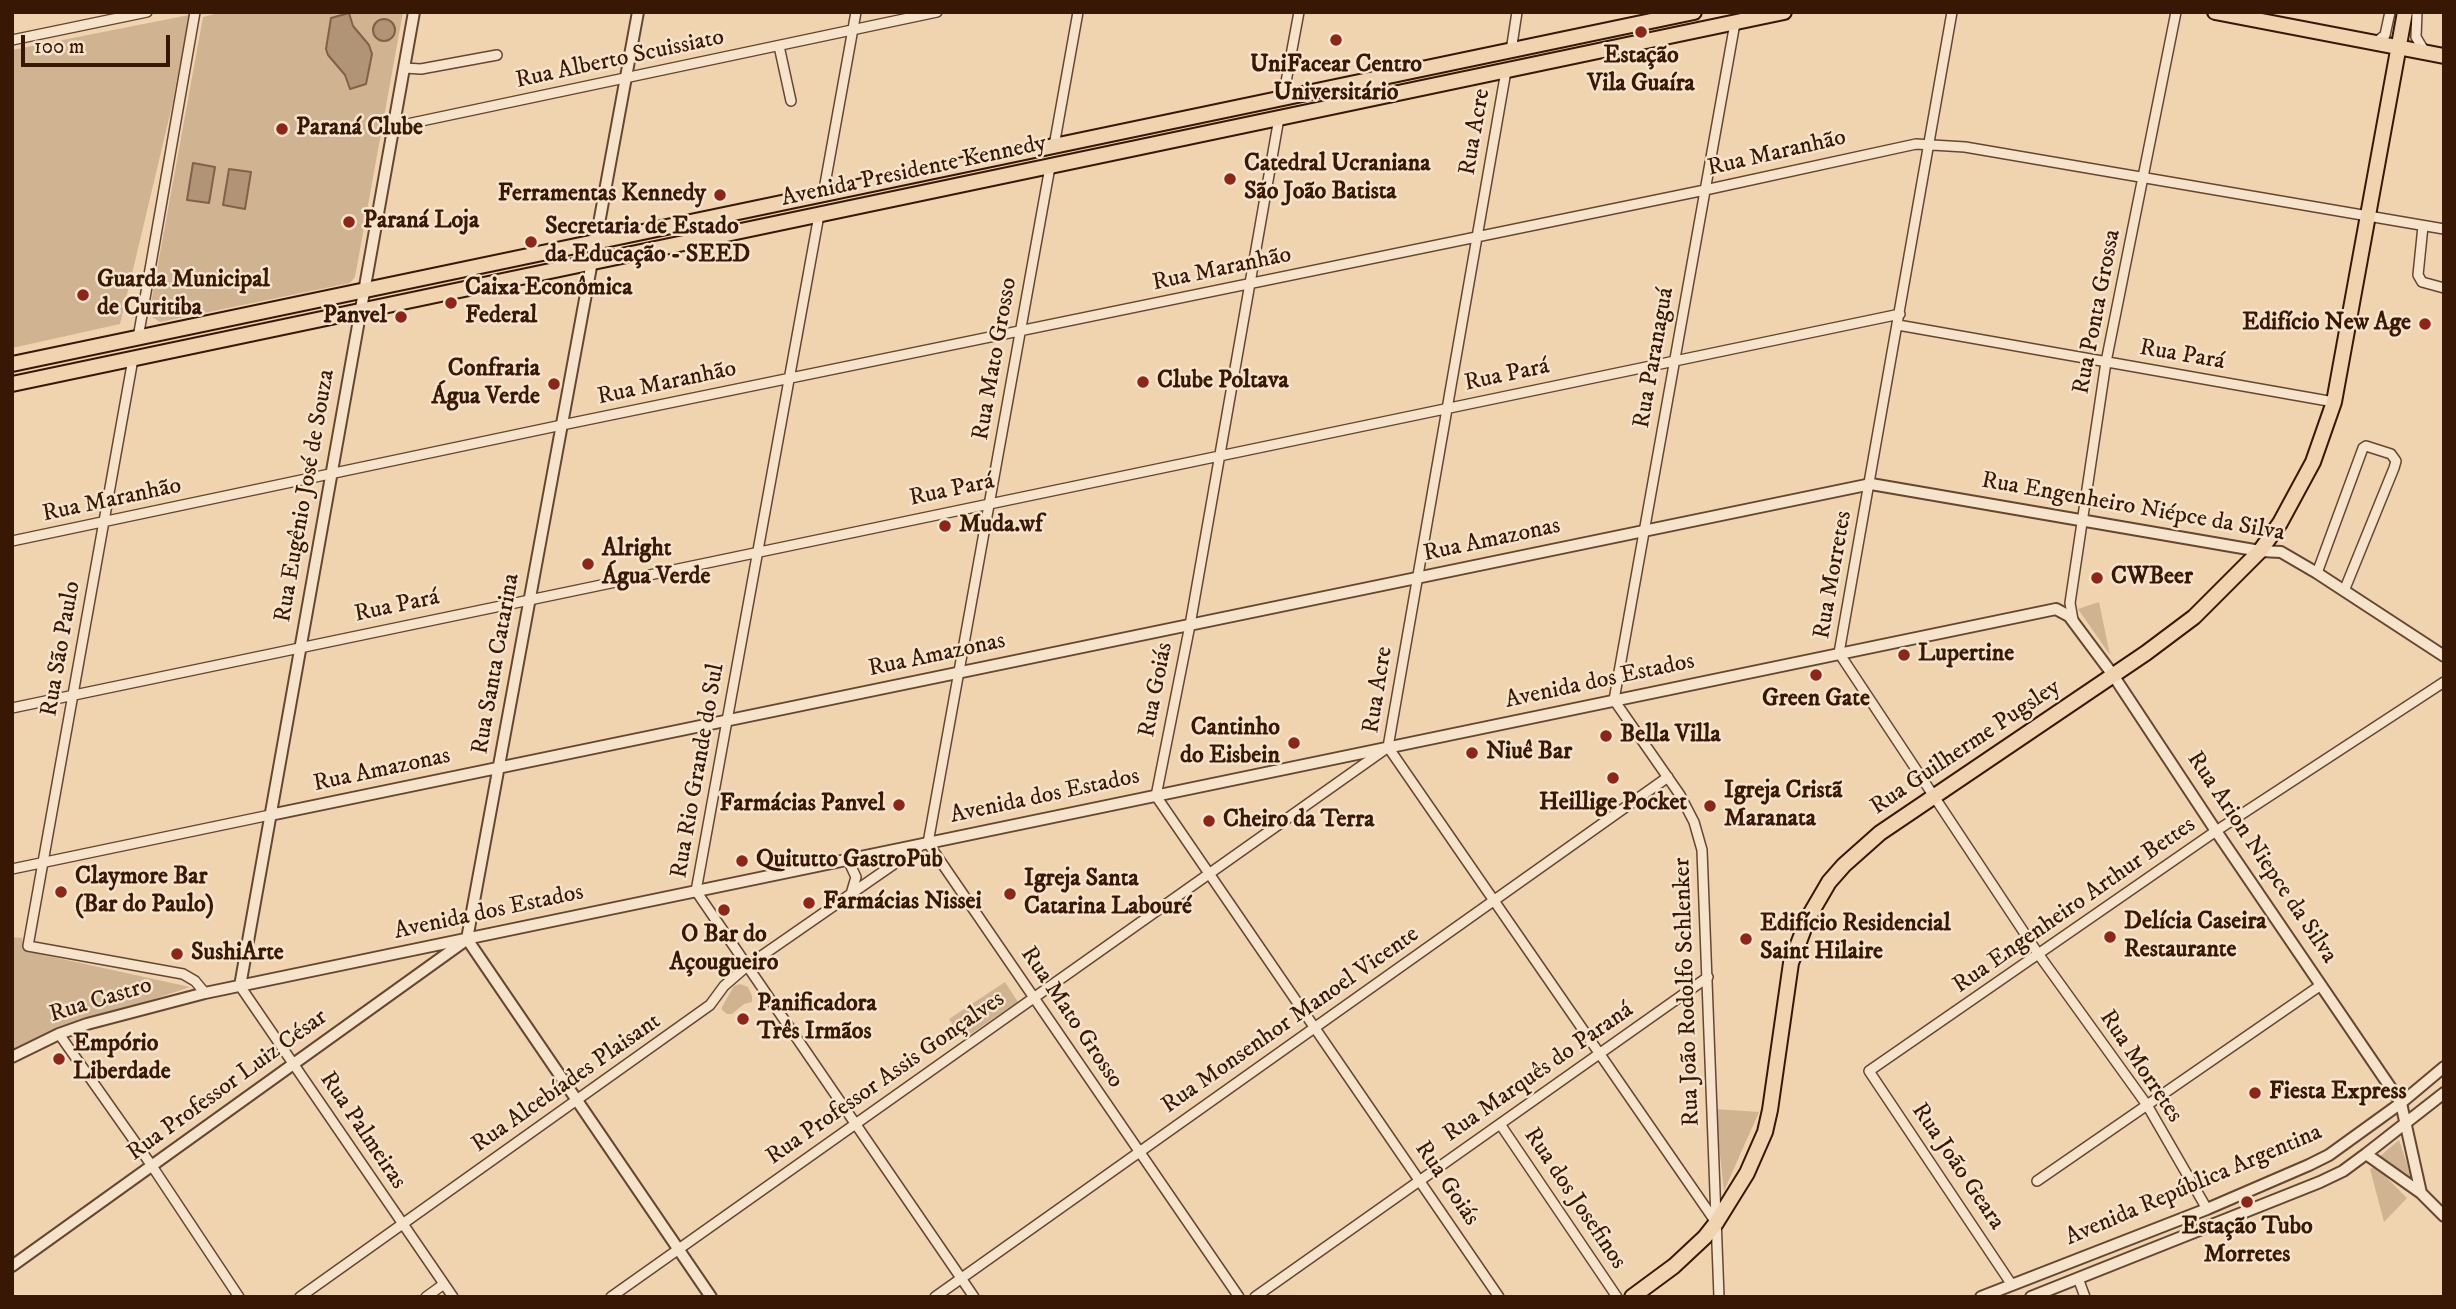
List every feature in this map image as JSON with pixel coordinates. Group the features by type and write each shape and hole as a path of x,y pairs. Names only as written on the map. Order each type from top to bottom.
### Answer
{"main road":[{"name":"Avenida Presidente Kennedy","path":"12,364 1694,12"},
{"name":"Avenida Presidente Kennedy","path":"12,384 1784,12"},
{"path":"2215,12 2444,56"},
{"name":"Rua Guilherme Pugsley","path":"1632,1297 1674,1266 1716,1223 1747,1172 1765,1132 1774,1092 1791,963 1808,918 1829,882 1880,833 2194,617 2260,551 2280,523 2313,462 2334,402 2405,12"},
{"path":"1566,39 1570,57"},
{"path":"1166,142 1169,122"},
{"path":"475,268 470,270 467,277 469,283 476,287"}],"street":[{"path":"12,40 147,12"},
{"path":"138,338 195,12"},
{"name":"Rua Eugênio José de Souza","path":"240,986 414,12"},
{"name":"Rua Santa Catarina","path":"467,939 638,12"},
{"path":"823,195 856,12"},
{"name":"Rua Alberto Scuissiato","path":"394,127 937,12"},
{"path":"1054,146 1079,12"},
{"path":"1283,98 1299,12"},
{"path":"1511,51 1517,12"},
{"name":"Rua Morretes","path":"1952,12 1871,484 1839,653 2039,955 2147,1105 2207,1209"},
{"name":"Rua Ponta Grossa","path":"2073,620 2070,603 2106,362 2176,12"},
{"path":"2375,43 2385,35 2390,12"},
{"path":"2417,12 2416,37 2427,53"},
{"name":"Rua Paranaguá","path":"1614,700 1735,23"},
{"path":"779,46 791,101"},
{"path":"404,68 421,69 497,55"},
{"name":"Rua Acre","path":"1506,71 1388,747 1716,1223"},
{"name":"Rua Goiás","path":"1279,118 1190,625 1156,796 1499,1297"},
{"name":"Rua Maranhão","path":"12,541 1705,190 1894,148 1930,144 1965,147 2444,229"},
{"name":"Rua Mato Grosso","path":"1050,167 959,673 925,844 1239,1297"},
{"name":"Rua Rio Grande do Sul","path":"819,215 696,891 974,1297"},
{"path":"2423,226 2418,275 2422,282 2444,288"},
{"name":"Rua Pará","path":"12,708 1900,314"},
{"name":"Rua Pará","path":"1898,325 2334,402"},
{"name":"Rua São Paulo","path":"133,359 28,946 183,974 195,981 205,993"},
{"path":"2318,573 2363,448 2366,446 2391,454 2396,461 2394,468 2344,591"},
{"name":"Rua Engenheiro Niépce da Silva","path":"1871,484 2260,551 2281,552 2318,573 2444,656"},
{"name":"Rua Amazonas","path":"12,869 1871,484"},
{"name":"Avenida dos Estados","path":"205,993 2050,609 2065,613 2073,620"},
{"name":"Rua Arion Niepce da Silva","path":"2073,620 2113,675 2401,1102 2421,1193"},
{"name":"Rua Engenheiro Arthur Bettes","path":"1869,1071 2216,831 2444,682"},
{"name":"Rua João Rodolfo Schlenker","path":"1614,700 1668,777 1694,822 1702,850 1719,1297"},
{"name":"Rua Professor Assis Gonçalves","path":"611,1297 1388,747"},
{"name":"Rua Monsenhor Manoel Vicente","path":"935,1297 1668,777"},
{"name":"Rua Alcebíades Plaisant","path":"300,1297 710,1005 724,986 747,966 925,844"},
{"path":"848,860 856,877 850,895"},
{"path":"467,939 711,1297"},
{"name":"Rua Professor Luiz César","path":"12,1266 467,939"},
{"name":"Rua Marquês do Paraná","path":"1255,1297 1707,976"},
{"path":"2037,1181 2321,985"},
{"name":"Rua Palmeiras","path":"240,986 453,1297"},
{"name":"Rua Castro","path":"12,1057 59,1034 112,1016 205,993"},
{"path":"59,1034 152,1166 239,1297"},
{"name":"Avenida República Argentina","path":"1981,1297 2207,1209 2329,1155 2444,1067"},
{"name":"Rua João Geara","path":"1869,1071 2012,1285"},
{"name":"Avenida República Argentina","path":"2031,1297 2343,1171 2444,1093"},
{"name":"Rua dos Josefinos","path":"1500,1124 1617,1297"},
{"path":"2366,1154 2421,1193 2444,1216"},
{"path":"2078,1278 2084,1297"},
{"path":"426,1297 444,1284"}],"shaded area":[{"name":"Paraná Clube","path":"223,12 403,12 355,277 350,283 160,322 152,317 150,308 203,17"},
{"path":"349,13 353,26 369,45 372,54 366,84 350,89 345,75 326,49 331,18"},
{"path":"189,15 172,106 120,324 12,348 12,50"},
{"path":"384,19 392,22 395,30 392,38 384,41 376,38 373,30 376,22"},
{"path":"193,163 215,167 209,203 187,200"},
{"path":"229,169 251,172 245,209 223,205"},
{"path":"2099,602 2110,655 2078,609"},
{"path":"12,937 22,938 24,950 30,952 190,987 47,1035 12,1052"},
{"path":"1005,982 1018,1002 963,1039 949,1019"},
{"path":"740,984 748,987 752,1002 744,1004 732,1014 727,1014 722,1007 734,986"},
{"path":"1715,1109 1759,1112 1724,1191"},
{"path":"2399,1140 2413,1182 2379,1157"},
{"path":"2376,1167 2407,1198 2384,1222 2370,1169"}],"place":[{"name":"Estação Vila Guaíra","path":"1641,32"},
{"name":"UniFacear Centro Universitário","path":"1336,40"},
{"name":"Paraná Clube","path":"282,129"},
{"name":"Catedral Ucraniana São João Batista","path":"1230,179"},
{"name":"Ferramentas Kennedy","path":"720,195"},
{"name":"Paraná Loja","path":"349,222"},
{"name":"Secretaria de Estado da Educação - SEED","path":"531,242"},
{"name":"Guarda Municipal de Curitiba","path":"83,295"},
{"name":"Caixa Econômica Federal","path":"451,303"},
{"name":"Panvel","path":"401,317"},
{"name":"Edifício New Age","path":"2425,324"},
{"name":"Clube Poltava","path":"1143,382"},
{"name":"Confraria Água Verde","path":"554,384"},
{"name":"Muda.wf","path":"945,526"},
{"name":"Alright Água Verde","path":"588,564"},
{"name":"CWBeer","path":"2097,578"},
{"name":"Lupertine","path":"1904,655"},
{"name":"Green Gate","path":"1816,675"},
{"name":"Bella Villa","path":"1606,736"},
{"name":"Cantinho do Eisbein","path":"1294,743"},
{"name":"Niuê Bar","path":"1472,753"},
{"name":"Heillige Pocket","path":"1613,778"},
{"name":"Farmácias Panvel","path":"899,805"},
{"name":"Igreja Cristã Maranata","path":"1710,806"},
{"name":"Cheiro da Terra","path":"1209,821"},
{"name":"Quitutto GastroPub","path":"742,861"},
{"name":"Claymore Bar (Bar do Paulo)","path":"61,892"},
{"name":"Igreja Santa Catarina Labouré","path":"1010,894"},
{"name":"Farmácias Nissei","path":"809,903"},
{"name":"O Bar do Açougueiro","path":"724,910"},
{"name":"Delícia Caseira Restaurante","path":"2110,937"},
{"name":"Edifício Residencial Saint Hilaire","path":"1746,939"},
{"name":"SushiArte","path":"177,954"},
{"name":"Panificadora Três Irmãos","path":"743,1019"},
{"name":"Empório Liberdade","path":"59,1059"},
{"name":"Fiesta Express","path":"2255,1093"},
{"name":"Estação Tubo Morretes","path":"2247,1202"}]}
